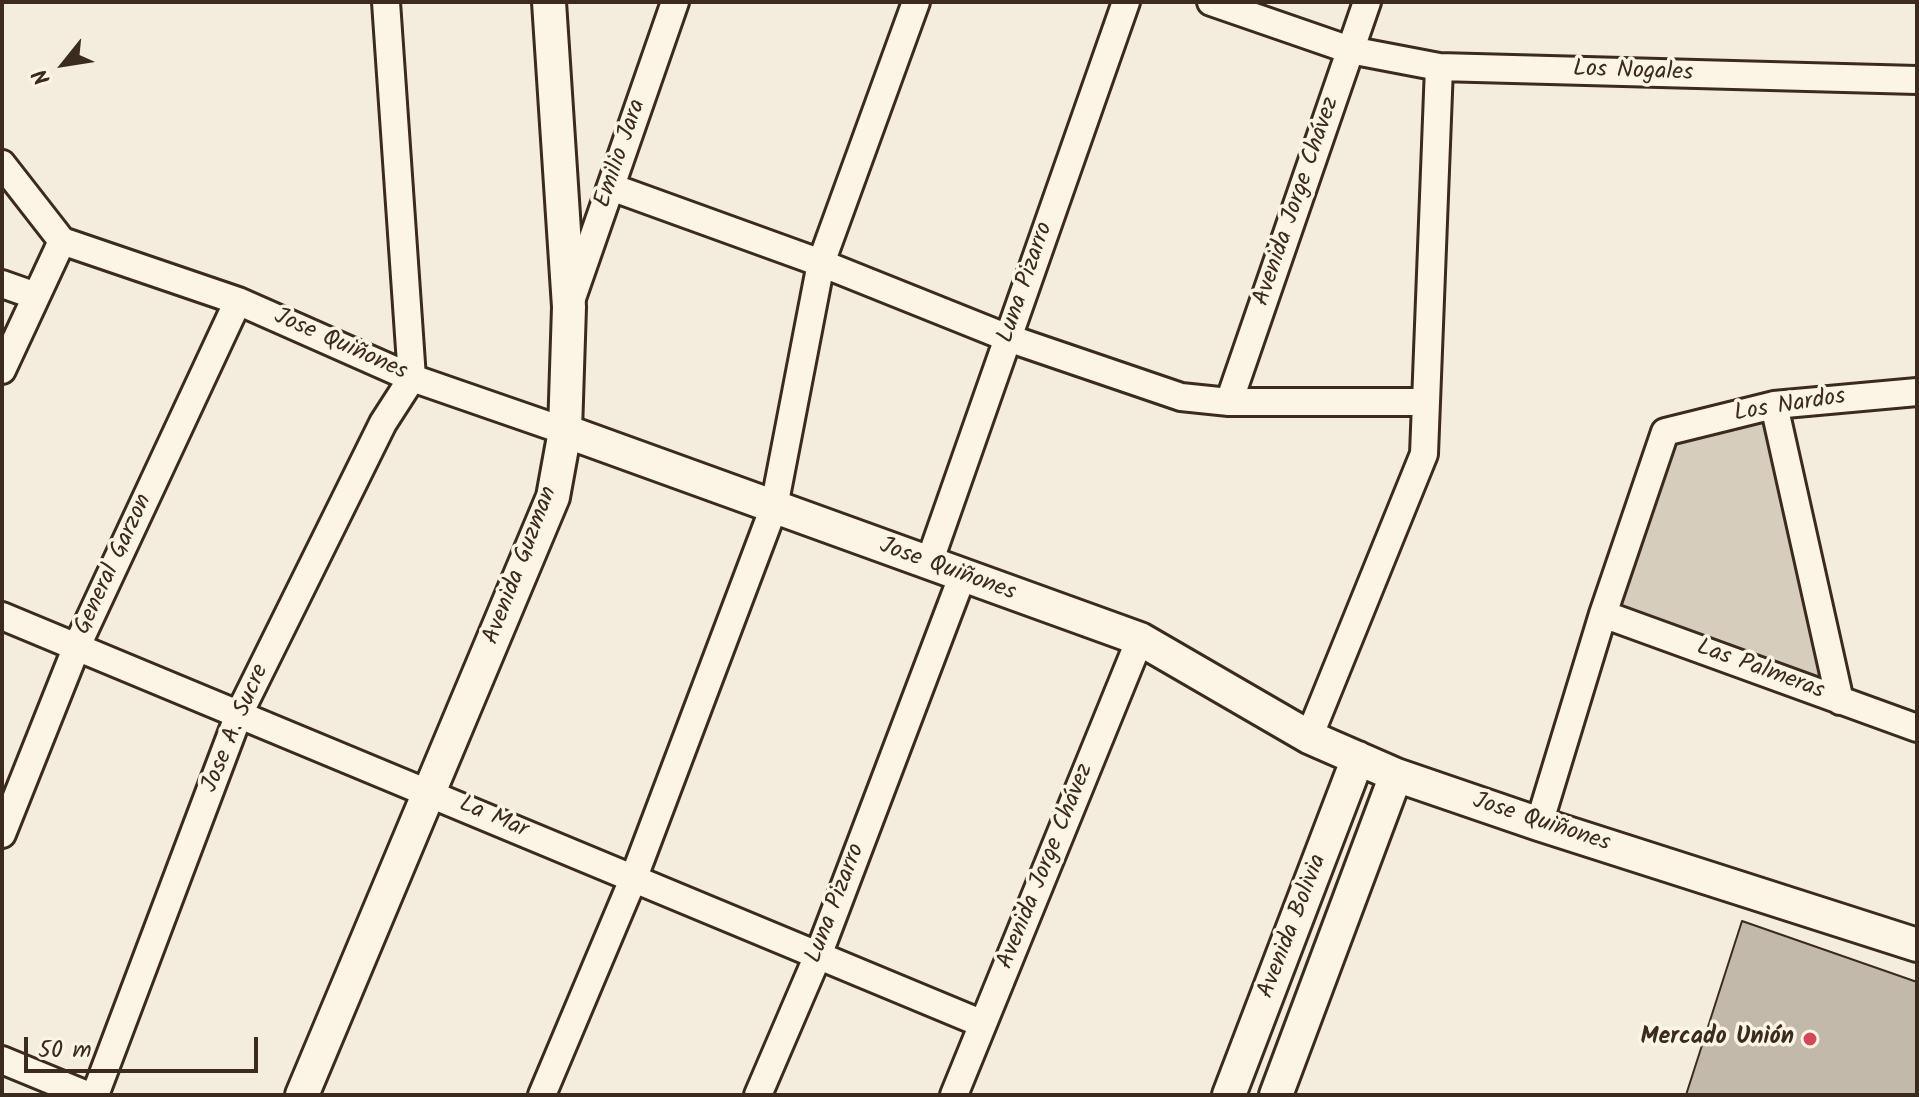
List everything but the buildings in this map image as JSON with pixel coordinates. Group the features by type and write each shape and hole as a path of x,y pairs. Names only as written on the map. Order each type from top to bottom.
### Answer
{"street":[{"path":"386,2 412,378"},
{"name":"Avenida Guzman","path":"302,1095 553,497 565,431 569,307 549,2"},
{"name":"Emilio Jara","path":"569,307 675,2"},
{"path":"542,1095 634,877 774,507 821,263 916,2"},
{"name":"Luna Pizarro","path":"929,563 1126,2"},
{"name":"Los Nogales","path":"1211,2 1350,50 1439,67 1917,80"},
{"name":"Avenida Jorge Chávez","path":"1229,402 1367,2"},
{"path":"1309,737 1424,454 1439,67"},
{"path":"2,164 62,241 2,370"},
{"path":"611,187 821,263 1008,338 1181,397 1229,402 1426,402"},
{"name":"Jose Quiñones","path":"62,241 238,301 412,378 1140,639 1309,737 1396,775 1917,945"},
{"path":"2,284 36,296"},
{"name":"General Garzon","path":"2,834 77,646 238,301"},
{"name":"Jose A. Sucre","path":"95,1095 239,714 383,423 412,378"},
{"name":"Los Nardos","path":"1603,614 1665,432 1774,405 1917,392"},
{"path":"1774,405 1840,701"},
{"name":"Luna Pizarro","path":"758,1095 819,953 962,577"},
{"path":"1539,824 1603,614"},
{"name":"Las Palmeras","path":"1603,614 1917,728"},
{"name":"La Mar","path":"2,616 819,953 983,1024"},
{"name":"Avenida Jorge Chávez","path":"954,1095 1140,639"},
{"name":"Avenida Bolivia","path":"1229,1095 1358,758"},
{"name":"Avenida Bolivia","path":"1276,1095 1396,775"},
{"path":"2,1060 87,1095"}],"shaded area":[{"path":"1763,419 1823,681 1621,608 1673,444"}],"place":[{"name":"Mercado Unión","path":"1810,1039"}]}
